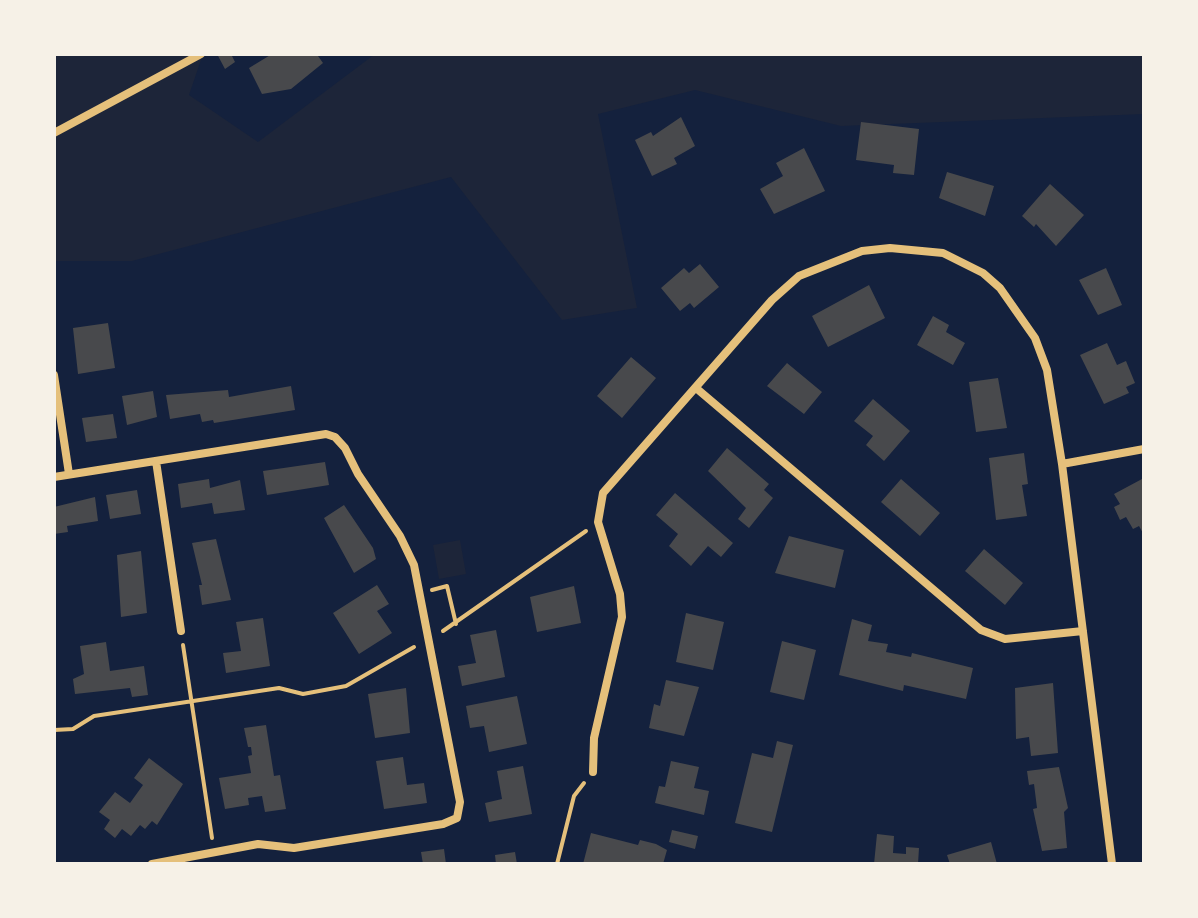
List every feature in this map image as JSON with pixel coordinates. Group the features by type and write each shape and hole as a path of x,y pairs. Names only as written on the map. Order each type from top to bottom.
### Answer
{"street":[{"path":"54,133 201,54"},
{"path":"593,772 594,738 622,617 620,594 598,522 603,493 778,294 815,267 862,251 890,248 943,253 983,273 1000,288 1035,338 1047,370 1062,464 1112,864"},
{"path":"54,375 69,474"},
{"path":"696,388 981,630 1005,639 1083,631"},
{"path":"54,477 315,435 335,437 409,552 460,802 457,818 443,824 294,848 258,844 152,864"},
{"path":"1062,464 1144,449"},
{"path":"156,461 181,631"}],"path":[{"path":"54,730 73,729 94,716 279,688 303,694 346,686 456,624 598,522"},
{"path":"419,592 447,586 456,624"},
{"path":"181,631 214,851"},
{"path":"557,864 574,796 593,772"}],"shaded area":[{"path":"54,54 203,54 189,95 258,142 375,54 1144,54 1144,114 841,126 695,90 598,114 637,308 562,320 451,177 132,261 54,261"},
{"path":"460,540 466,574 439,579 433,545"}],"building":[{"path":"217,54 235,54 232,56 235,62 225,69"},
{"path":"272,54 322,54 318,56 323,63 291,89 262,94 249,68"},
{"path":"681,117 695,146 674,158 677,164 652,176 635,140 651,132 653,136"},
{"path":"861,122 919,129 914,175 893,173 894,165 856,160"},
{"path":"804,148 825,191 774,214 760,189 783,176 776,163"},
{"path":"947,172 994,186 985,216 939,198"},
{"path":"1050,184 1084,215 1056,246 1036,224 1034,227 1022,216"},
{"path":"700,264 719,287 694,308 690,303 680,311 661,288 684,268 689,273"},
{"path":"1106,268 1122,305 1098,315 1079,280"},
{"path":"869,285 885,318 828,347 812,316"},
{"path":"933,316 949,325 946,332 965,343 953,365 917,345"},
{"path":"108,323 115,368 78,374 73,328"},
{"path":"1107,343 1117,365 1126,361 1135,383 1126,387 1129,393 1104,404 1080,355"},
{"path":"631,357 656,378 622,418 597,396"},
{"path":"787,363 822,392 804,414 767,386"},
{"path":"998,378 1007,428 976,432 969,382"},
{"path":"291,386 295,410 214,423 213,420 202,422 200,414 170,419 166,395 228,390 229,397"},
{"path":"153,391 157,417 127,425 122,396"},
{"path":"873,399 910,431 884,461 866,445 873,436 854,421"},
{"path":"113,414 117,438 86,442 82,418"},
{"path":"727,448 769,484 764,490 773,498 749,528 738,519 746,508 708,471"},
{"path":"1024,453 1028,484 1022,485 1027,516 996,520 989,458"},
{"path":"325,462 329,485 267,495 263,471"},
{"path":"209,479 210,488 240,480 245,510 214,514 212,503 181,508 178,484"},
{"path":"901,479 940,513 920,536 881,502"},
{"path":"1142,479 1144,535 1139,526 1133,529 1126,517 1120,520 1114,507 1120,504 1114,494"},
{"path":"137,490 141,514 110,519 106,495"},
{"path":"675,493 733,543 721,557 708,546 691,566 669,546 678,534 656,515"},
{"path":"95,497 98,521 67,526 68,532 54,534 54,507"},
{"path":"344,505 373,548 376,559 354,573 324,518"},
{"path":"789,536 844,550 835,588 775,573"},
{"path":"216,539 231,600 202,605 199,585 202,585 192,543"},
{"path":"984,549 1023,583 1005,605 965,571"},
{"path":"141,551 147,613 121,617 117,555"},
{"path":"377,585 389,604 377,611 392,633 359,654 333,613"},
{"path":"574,586 581,623 537,632 530,597"},
{"path":"686,613 724,622 713,670 676,662"},
{"path":"263,618 270,666 226,673 223,653 241,651 236,622"},
{"path":"852,619 872,625 868,641 888,644 886,652 911,657 912,653 973,668 966,699 904,685 903,691 839,675"},
{"path":"496,630 505,677 462,686 458,666 476,663 470,635"},
{"path":"782,641 816,650 804,700 770,692"},
{"path":"106,642 110,671 144,666 148,695 132,697 130,688 75,694 73,679 84,674 80,646"},
{"path":"666,680 699,687 684,736 649,728 654,704 660,706"},
{"path":"1053,683 1058,753 1031,756 1029,737 1016,739 1015,688"},
{"path":"406,688 410,733 375,738 368,694"},
{"path":"517,696 527,744 489,752 484,726 470,728 466,706"},
{"path":"266,725 274,776 280,775 286,809 265,812 262,796 248,798 249,805 225,809 219,778 251,773 248,756 252,755 251,747 248,747 244,728"},
{"path":"777,741 793,745 772,832 735,823 752,753 773,758"},
{"path":"403,757 407,785 424,783 427,803 384,809 376,761"},
{"path":"149,758 183,784 157,825 152,821 145,829 140,825 131,836 122,829 115,838 104,829 110,820 99,812 115,792 130,803 143,785 134,778"},
{"path":"671,761 699,767 694,788 709,791 704,815 655,803 659,786 665,787"},
{"path":"523,766 532,814 489,822 485,803 502,799 497,771"},
{"path":"1059,767 1068,808 1064,812 1067,848 1042,851 1033,809 1037,808 1034,784 1029,785 1027,771"},
{"path":"672,830 698,836 695,849 669,842"},
{"path":"591,833 638,845 640,840 656,844 667,850 663,864 583,864"},
{"path":"877,834 894,836 893,853 906,854 906,847 919,848 918,864 874,864"},
{"path":"991,842 997,864 950,864 947,855"},
{"path":"444,849 446,864 423,864 421,852"},
{"path":"515,852 517,864 496,864 495,855"}]}
